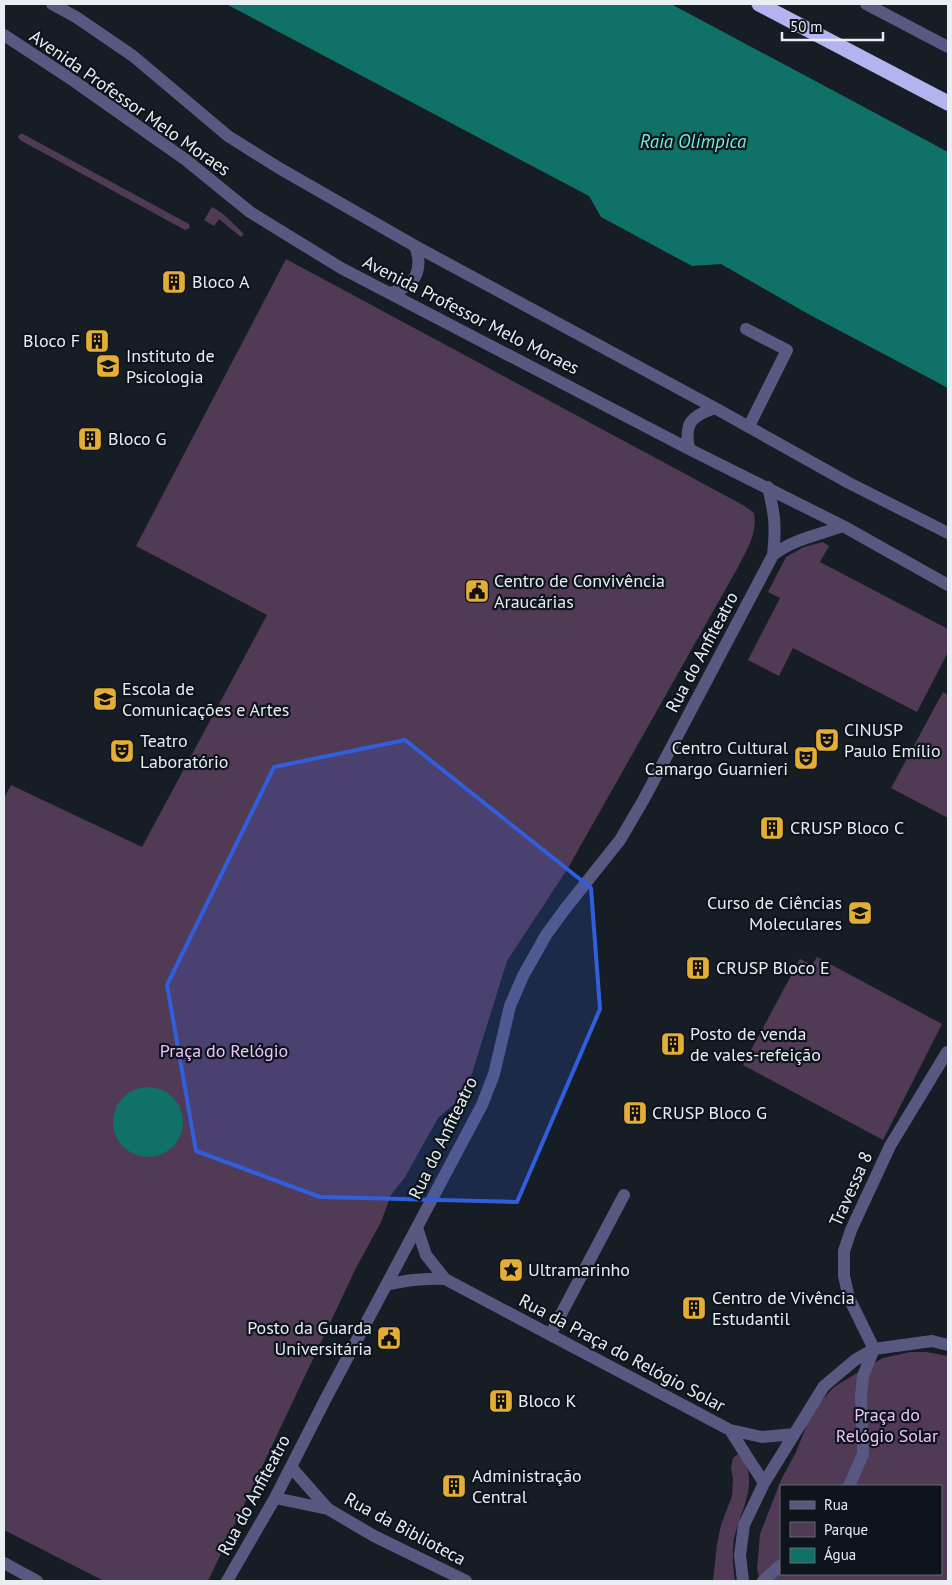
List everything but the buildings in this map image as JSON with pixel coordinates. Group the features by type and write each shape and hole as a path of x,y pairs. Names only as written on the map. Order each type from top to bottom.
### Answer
{"highway":[{"path":"759,4 948,103"}],"street":[{"name":"Avenida Professor Melo Moraes","path":"52,4 76,17 134,56 228,136 279,168 415,246 749,426 849,483 948,533"},
{"path":"866,4 948,47"},
{"name":"Avenida Professor Melo Moraes","path":"4,35 82,86 186,160 250,212 341,268 689,450 768,487 843,526 948,585"},
{"path":"390,293 405,288 415,277 419,266 415,246"},
{"path":"746,329 787,350 749,426"},
{"path":"689,450 687,438 691,420 697,415 715,408"},
{"name":"Rua do Anfiteatro","path":"227,1581 275,1498 482,1105 494,1074 510,1006 522,976 564,909 620,840 773,555 776,531 775,514 768,487"},
{"path":"773,555 794,542 843,526"},
{"name":"Travessa 8","path":"874,1349 849,1298 844,1276 844,1251 851,1230 890,1146 947,1052"},
{"path":"550,1335 624,1195"},
{"name":"Rua da Praça do Relógio Solar","path":"417,1228 426,1255 434,1268 445,1279 730,1430 762,1437 794,1434"},
{"name":"Rua da Praça do Relógio Solar","path":"386,1285 424,1278 445,1279"},
{"path":"743,1581 740,1555 744,1525 764,1483 824,1386 855,1360 874,1349 932,1341 948,1345"},
{"path":"849,1485 863,1454 861,1396 863,1376 874,1349"},
{"name":"Rua da Praça do Relógio Solar","path":"730,1430 764,1483"},
{"name":"Rua da Biblioteca","path":"291,1467 328,1509 374,1536 466,1581"},
{"name":"Rua da Biblioteca","path":"275,1498 328,1509"},
{"path":"4,1563 37,1581"},
{"path":"763,1581 780,1566"}],"highlighted area":[{"path":"405,740 591,888 600,1009 517,1202 320,1197 196,1151 167,985 274,767"}],"green space":[{"path":"20,134 189,224 190,228 185,230 20,140 18,137"},
{"path":"212,207 225,216 244,234 241,237 219,219 214,226 204,220"},
{"name":"Praça do Relógio","path":"286,259 743,505 754,513 755,521 753,535 737,569 568,868 507,961 469,1083 459,1100 438,1118 405,1177 391,1195 381,1222 356,1268 209,1579 207,1581 104,1581 4,1530 4,798 11,785 142,847 267,615 136,546"},
{"path":"823,542 829,546 820,562 948,629 948,652 917,712 793,648 779,676 748,660 780,598 768,592 786,557 804,547"},
{"path":"943,692 948,695 948,818 891,788"},
{"path":"817,957 942,1024 883,1140 743,1065 800,959 812,965"},
{"name":"Praça do Relógio Solar","path":"910,1352 926,1352 948,1356 948,1581 760,1581 757,1569 760,1534 781,1480 796,1452 812,1412 832,1389 883,1358"},
{"path":"738,1454 745,1463 749,1474 749,1485 734,1539 735,1581 713,1581 721,1525 732,1496 733,1479 731,1467 733,1458"}],"water":[{"name":"Raia Olímpica","path":"226,4 671,4 948,152 948,388 810,315 721,264 692,266 601,217 589,196"},
{"path":"148,1087 167,1093 177,1103 183,1122 177,1141 167,1151 148,1157 129,1151 119,1141 113,1122 119,1103 129,1093"}],"place":[{"name":"Bloco A","path":"174,282"},
{"name":"Bloco F","path":"97,341"},
{"name":"Instituto de Psicologia","path":"108,366"},
{"name":"Bloco G","path":"90,439"},
{"name":"Centro de Convivência Araucárias","path":"477,591"},
{"name":"Escola de Comunicações e Artes","path":"105,699"},
{"name":"CINUSP Paulo Emílio","path":"827,740"},
{"name":"Teatro Laboratório","path":"122,751"},
{"name":"Centro Cultural Camargo Guarnieri","path":"806,758"},
{"name":"CRUSP Bloco C","path":"772,828"},
{"name":"Curso de Ciências Moleculares","path":"860,913"},
{"name":"CRUSP Bloco E","path":"698,968"},
{"name":"Posto de venda de vales-refeição","path":"673,1044"},
{"name":"CRUSP Bloco G","path":"635,1113"},
{"name":"Ultramarinho","path":"511,1270"},
{"name":"Centro de Vivência Estudantil","path":"694,1308"},
{"name":"Posto da Guarda Universitária","path":"389,1338"},
{"name":"Bloco K","path":"501,1401"},
{"name":"Administração Central","path":"454,1486"}]}
